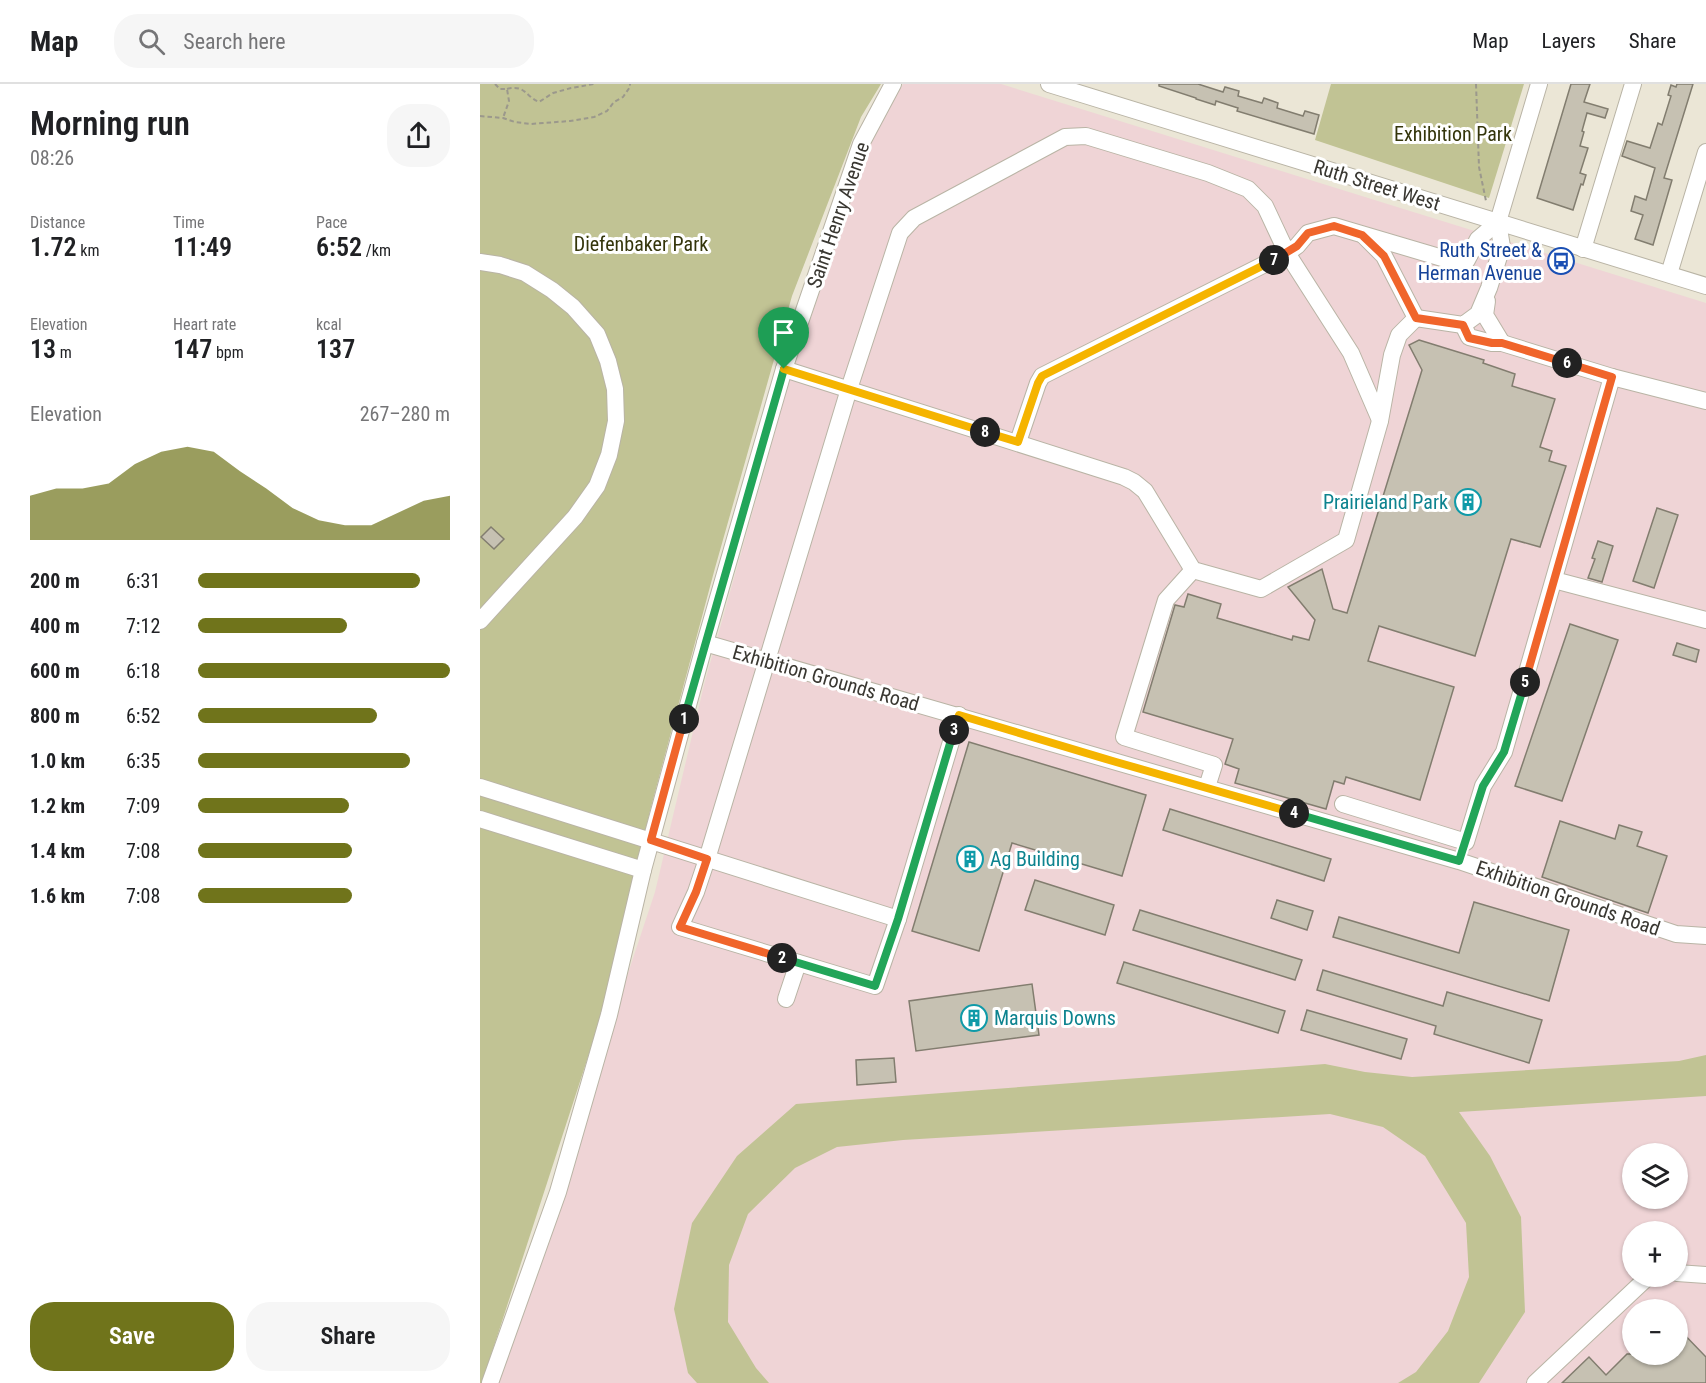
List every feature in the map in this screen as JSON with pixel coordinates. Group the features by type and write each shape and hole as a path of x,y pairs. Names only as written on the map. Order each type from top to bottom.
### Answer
{"street":[{"name":"Saint Henry Avenue","path":"490,1383 558,1192 609,1015 643,870 705,643 784,369 861,144 893,84"},
{"name":"Ruth Street West","path":"1049,84 1105,93 1500,214 1583,249 1706,286"},
{"path":"1502,343 1485,315 1502,247 1500,214 1539,84"},
{"path":"1583,249 1633,84"},
{"path":"959,715 898,919 875,986 680,927 696,892 707,859 849,389 900,233 914,218 1065,137 1086,136 1209,173 1248,189 1265,206 1287,253 1352,353 1380,421"},
{"path":"1669,274 1706,152"},
{"path":"1018,442 1042,376 1287,253 1297,246 1308,233 1334,226 1449,260 1467,260 1478,239 1500,214"},
{"path":"1362,235 1384,256 1416,318"},
{"path":"480,262 500,265 525,273 573,307 597,334 608,361 615,388 616,421 609,455 597,486 575,517 480,621"},
{"path":"1416,318 1463,325 1478,314 1490,288"},
{"path":"784,369 1124,477 1145,491 1193,570 1261,589 1346,540 1380,421 1392,355 1399,335 1416,318"},
{"path":"1463,325 1469,338 1502,343 1612,377 1706,401"},
{"path":"1459,861 1483,786 1504,752 1612,377"},
{"path":"1116,762 1166,600 1193,570"},
{"path":"1554,580 1706,620"},
{"name":"Exhibition Grounds Road","path":"705,643 1459,861 1676,934 1706,936"},
{"path":"1124,737 1214,765 1206,787"},
{"path":"480,787 898,919"},
{"path":"1343,804 1466,842"},
{"path":"480,819 643,870"},
{"path":"786,999 798,963"},
{"path":"1688,1274 1706,1275"},
{"path":"1535,1383 1637,1287"}],"path":[{"path":"495,84 500,89 507,90 515,86 526,89 537,102 553,93 594,84"},
{"path":"1476,84 1479,167 1486,201 1500,214"},
{"path":"480,116 530,124 594,117 607,111 614,102 623,97 629,85"},
{"path":"503,118 508,101 507,90"}],"shaded area":[{"path":"903,84 1001,84 1706,303 1706,1383 492,1383 655,892 704,685 787,389 867,151"}],"green space":[{"name":"Diefenbaker Park","path":"480,84 881,84 861,117 792,296 715,568 650,811 600,1020 482,1383 480,1383"},
{"name":"Exhibition Park","path":"1331,84 1524,84 1489,198 1315,140"},
{"name":"Marquis Downs","path":"1706,1055 1706,1096 1459,1112 1490,1156 1521,1217 1525,1312 1479,1383 1398,1383 1416,1372 1448,1331 1469,1277 1466,1223 1425,1156 1383,1127 1330,1114 903,1140 837,1147 795,1168 748,1214 729,1265 728,1322 756,1368 769,1383 697,1383 688,1373 674,1309 692,1223 737,1156 796,1104 1325,1064 1365,1072 1412,1077 1679,1061"}],"building":[{"path":"1159,84 1198,84 1223,92 1225,87 1239,91 1238,96 1262,103 1264,98 1278,103 1277,108 1303,116 1305,111 1319,115 1314,134 1237,111 1238,108 1216,101 1215,105 1196,99 1159,86"},
{"path":"1571,84 1590,84 1584,102 1608,109 1605,118 1587,113 1580,146 1588,148 1580,173 1586,175 1573,210 1537,198"},
{"path":"1677,84 1693,84 1664,178 1672,180 1653,245 1635,239 1643,215 1631,211 1635,196 1646,200 1655,168 1622,156 1627,141 1650,148 1658,123 1662,125 1671,96 1668,95 1671,85 1676,87"},
{"path":"1419,340 1484,360 1483,363 1515,374 1512,386 1555,399 1540,447 1552,451 1549,461 1566,466 1540,547 1511,539 1475,656 1379,626 1368,661 1454,687 1420,800 1346,777 1344,784 1334,781 1326,809 1235,783 1239,769 1225,764 1233,739 1143,712 1175,605 1184,607 1188,594 1221,604 1217,618 1292,640 1293,636 1309,640 1315,620 1288,587 1322,569 1333,609 1347,613 1422,370 1409,345"},
{"path":"1657,508 1678,515 1654,588 1633,581"},
{"path":"491,527 504,539 494,549 481,537"},
{"path":"1598,541 1613,546 1602,582 1588,578 1595,559 1592,558"},
{"path":"1570,624 1618,640 1562,801 1515,786"},
{"path":"1677,643 1699,650 1696,662 1673,655"},
{"name":"Ag Building","path":"969,742 1146,795 1122,876 1012,843 979,951 912,931"},
{"path":"1170,809 1331,859 1324,881 1163,830"},
{"path":"1560,821 1615,839 1619,825 1642,832 1637,846 1667,856 1648,913 1542,877"},
{"path":"1035,880 1114,905 1105,935 1025,910"},
{"path":"1277,900 1313,911 1307,930 1271,918"},
{"path":"1474,902 1569,930 1549,1001 1333,937 1339,917 1459,953"},
{"path":"1140,910 1302,960 1295,980 1133,930"},
{"path":"1124,962 1285,1011 1278,1033 1117,983"},
{"path":"1323,970 1443,1006 1447,992 1542,1020 1529,1063 1434,1034 1436,1026 1317,990"},
{"name":"Marquis Downs","path":"1032,984 1039,1035 916,1051 909,1001"},
{"path":"1307,1010 1407,1039 1401,1059 1301,1030"},
{"path":"894,1058 896,1082 857,1085 856,1060"},
{"path":"1688,1338 1706,1357 1706,1383 1562,1383 1589,1357 1606,1375 1622,1359 1622,1365 1688,1365"}],"place":[{"name":"Ruth Street & Herman Avenue","path":"1561,261"},
{"name":"Prairieland Park","path":"1468,502"},
{"name":"Ag Building","path":"970,859"},
{"name":"Marquis Downs","path":"974,1018"}],"route":[{"path":"1334,226 1362,235 1384,256 1416,318 1463,325 1469,338 1502,343 1612,377 1504,752 1483,786 1459,861 959,715 898,919 875,986 680,927 696,892 707,859 651,840 784,369 1018,442 1042,376 1287,253 1297,246 1308,233 1334,226"}]}
